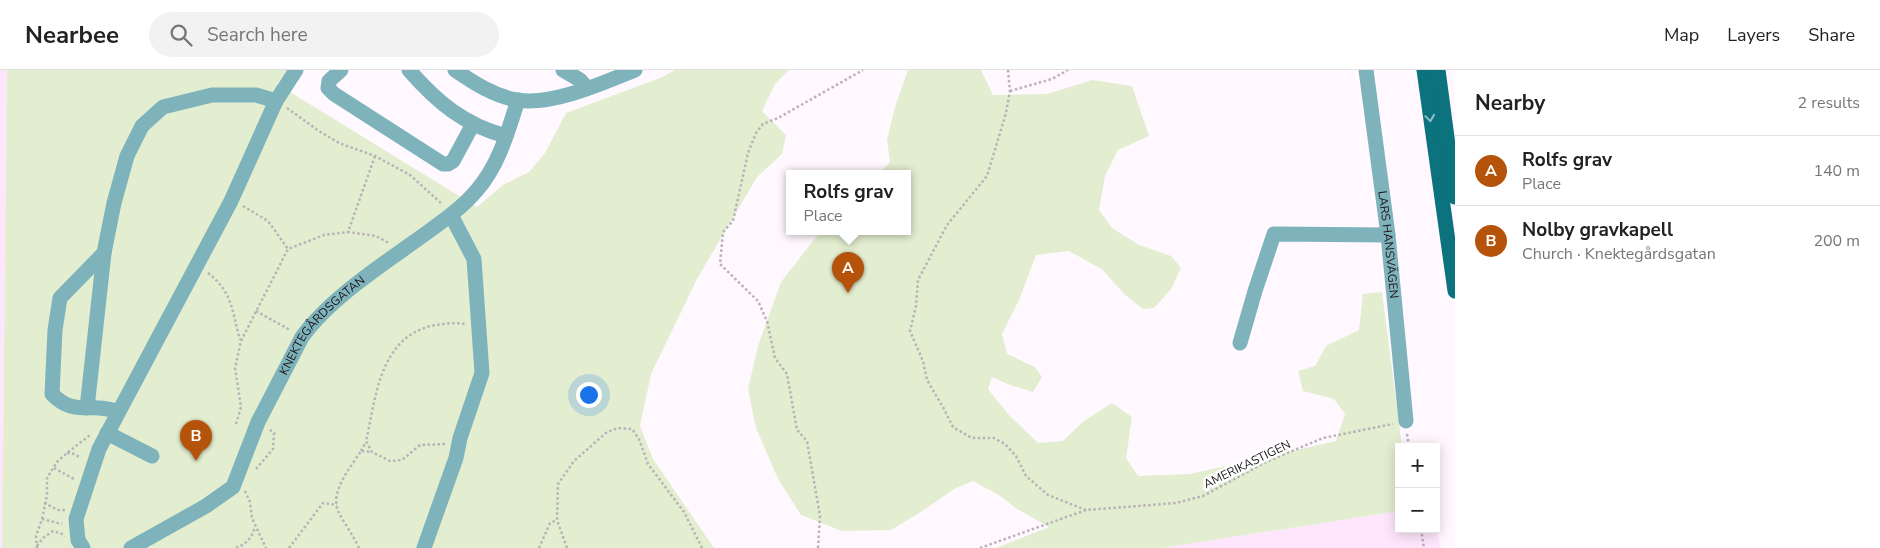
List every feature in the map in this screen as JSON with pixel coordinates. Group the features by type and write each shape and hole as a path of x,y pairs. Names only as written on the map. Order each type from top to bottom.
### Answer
{"main road":[{"path":"1424,70 1455,292"},
{"path":"1438,70 1455,197"}],"street":[{"path":"83,548 78,540 75,526 76,519 98,449 231,201 276,101 296,70"},
{"path":"341,70 329,81 328,88 334,94 443,164 453,161 473,124"},
{"path":"410,70 431,95 445,107 473,124 506,136"},
{"path":"455,70 478,77 496,94 518,100 543,100 587,88 635,70"},
{"path":"563,70 580,80 587,88"},
{"name":"LARS HANSVÄGEN","path":"1366,70 1388,235 1406,421"},
{"path":"86,408 104,252 114,203 127,156 142,126 162,107 212,94 256,95 276,101"},
{"name":"KNEKTEGÅRDSGATAN","path":"131,548 206,506 233,487 239,476 258,422 302,336 330,306 451,215 477,190 489,174 506,136 518,100"},
{"path":"424,548 456,458 460,438 482,373 474,259 451,215"},
{"path":"1240,343 1274,234 1388,235"},
{"path":"104,252 60,298 55,330 52,394 61,403 76,408 110,408 112,423 152,456"}],"path":[{"path":"818,548 820,516 807,442 797,430 787,374 775,358 767,321 758,301 720,264 723,232 733,221 748,153 756,133 763,124 778,118 863,70"},
{"path":"1008,70 1010,91 1006,113 987,176 947,225 918,280 916,306 910,331 924,361 927,380 953,427 972,438 994,438 1005,444 1016,456 1026,476 1048,495 1086,510"},
{"path":"1010,91 1052,79 1068,70"},
{"path":"276,101 340,143 375,156 410,175 434,196 451,215"},
{"path":"348,232 375,156"},
{"path":"231,201 268,221 288,249"},
{"path":"236,424 241,407 235,368 241,341 288,249 324,235 348,232 376,236 390,244 397,254"},
{"path":"196,266 210,274 224,287 233,306 241,341"},
{"path":"256,311 302,336"},
{"path":"359,548 338,509 336,497 340,485 366,441 379,380 391,356 404,339 420,329 458,322 479,327"},
{"name":"AMERIKASTIGEN","path":"980,548 1086,510 1176,503 1203,496 1266,462 1324,438 1406,421"},
{"path":"258,422 274,433 273,449 256,469 239,476 250,502 252,518 266,548"},
{"path":"37,547 36,536 47,495 47,478 67,453 87,437 112,423"},
{"path":"567,548 557,520 558,484 574,461 607,432 618,428 632,429 639,439 648,464 684,512 702,548"},
{"path":"361,451 372,452 390,461 402,460 420,445 443,445 460,438"},
{"path":"366,441 372,452"},
{"path":"54,468 80,482"},
{"path":"289,548 323,503 337,506"},
{"path":"42,519 75,526"},
{"path":"539,548 550,523 557,520"},
{"path":"236,548 247,543 256,525"},
{"path":"37,547 43,538 53,531 62,534 68,541"},
{"path":"1422,533 1424,548"}],"shaded area":[{"path":"0,70 7,70 2,548 0,548"},
{"path":"1395,512 1395,533 1437,533 1441,548 1162,548"}],"green space":[{"path":"7,70 287,70 277,84 477,207 503,185 529,172 545,153 566,113 660,78 675,70 789,70 775,84 762,111 786,135 782,154 757,177 697,279 651,374 640,426 653,459 714,548 2,548"},
{"path":"908,70 981,70 993,95 1047,94 1092,80 1132,86 1149,136 1118,150 1105,176 1099,210 1112,228 1139,245 1171,256 1181,268 1171,289 1154,308 1143,309 1124,294 1103,270 1069,251 1036,255 1019,300 1002,334 1007,354 1035,367 1042,377 1033,392 992,377 988,389 1009,415 1038,443 1063,441 1084,421 1112,403 1132,417 1126,458 1138,476 1190,474 1336,441 1345,414 1334,399 1303,391 1298,371 1315,366 1326,346 1359,330 1363,294 1382,292 1401,443 1395,443 1395,512 1162,548 996,548 1049,527 973,481 954,489 891,530 842,531 801,515 778,479 756,428 748,389 758,346 781,282 818,235 911,235 911,170 882,170 890,162 887,140 895,107"}],"place":[{"name":"Rolfs grav","path":"848,293"},
{"name":"Nolby gravkapell","path":"196,461"}]}
